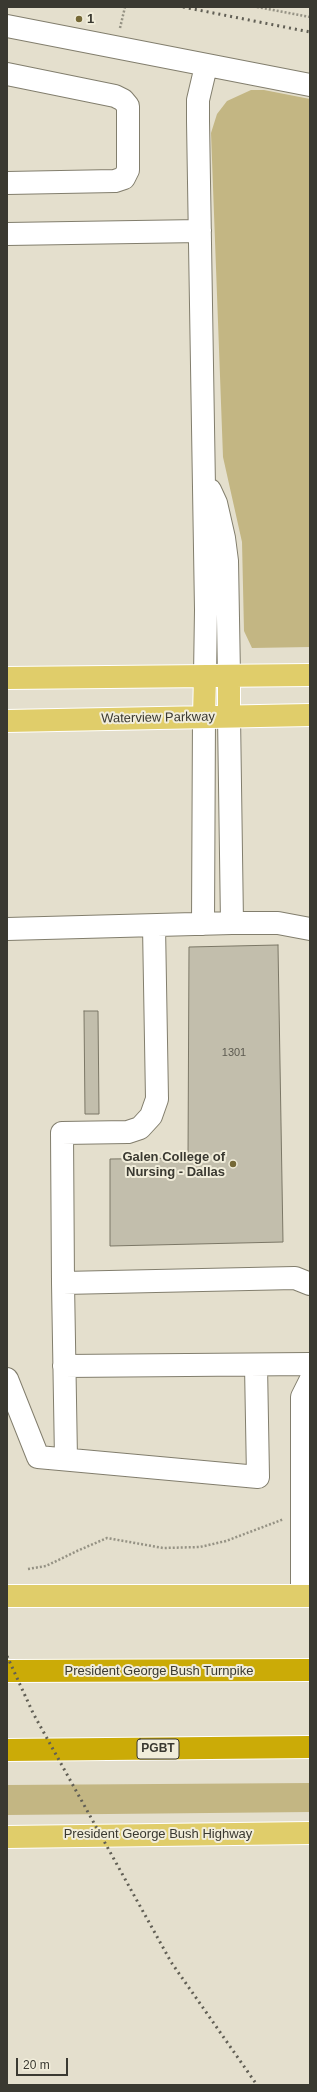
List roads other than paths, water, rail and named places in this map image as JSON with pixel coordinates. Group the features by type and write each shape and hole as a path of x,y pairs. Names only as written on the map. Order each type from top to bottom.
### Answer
{"highway":[{"name":"President George Bush Turnpike","path":"7,1672 310,1670"},
{"name":"PGBT","path":"7,1750 310,1748"}],"main road":[{"path":"7,678 310,675"},
{"path":"204,716 205,676"},
{"path":"228,676 229,716"},
{"name":"Waterview Parkway","path":"7,721 204,716 310,716"},
{"path":"7,1596 306,1596"},
{"name":"President George Bush Highway","path":"7,1837 310,1833"}],"street":[{"path":"7,26 206,66 310,85"},
{"path":"205,676 204,474 198,100 206,66"},
{"path":"7,74 115,96 123,100 128,106 128,170 124,178 115,181 7,183"},
{"path":"7,234 200,231"},
{"path":"204,474 216,503 224,538 227,561 228,676"},
{"path":"203,924 204,716"},
{"path":"229,716 232,923"},
{"path":"7,929 278,923 310,929"},
{"path":"66,1459 62,1133 128,1132 140,1128 151,1116 157,1099 154,926"},
{"path":"63,1283 295,1278 310,1284"},
{"path":"64,1366 310,1364"},
{"path":"7,1379 38,1457 258,1477 256,1365"},
{"path":"306,1596 301,1517 302,1397 310,1381"}],"railway":[{"path":"183,7 310,32"},
{"path":"7,1656 33,1713 171,1962 257,2085"}],"place":[{"name":"1","path":"79,19"},
{"name":"Galen College of Nursing - Dallas","path":"233,1164"}]}
